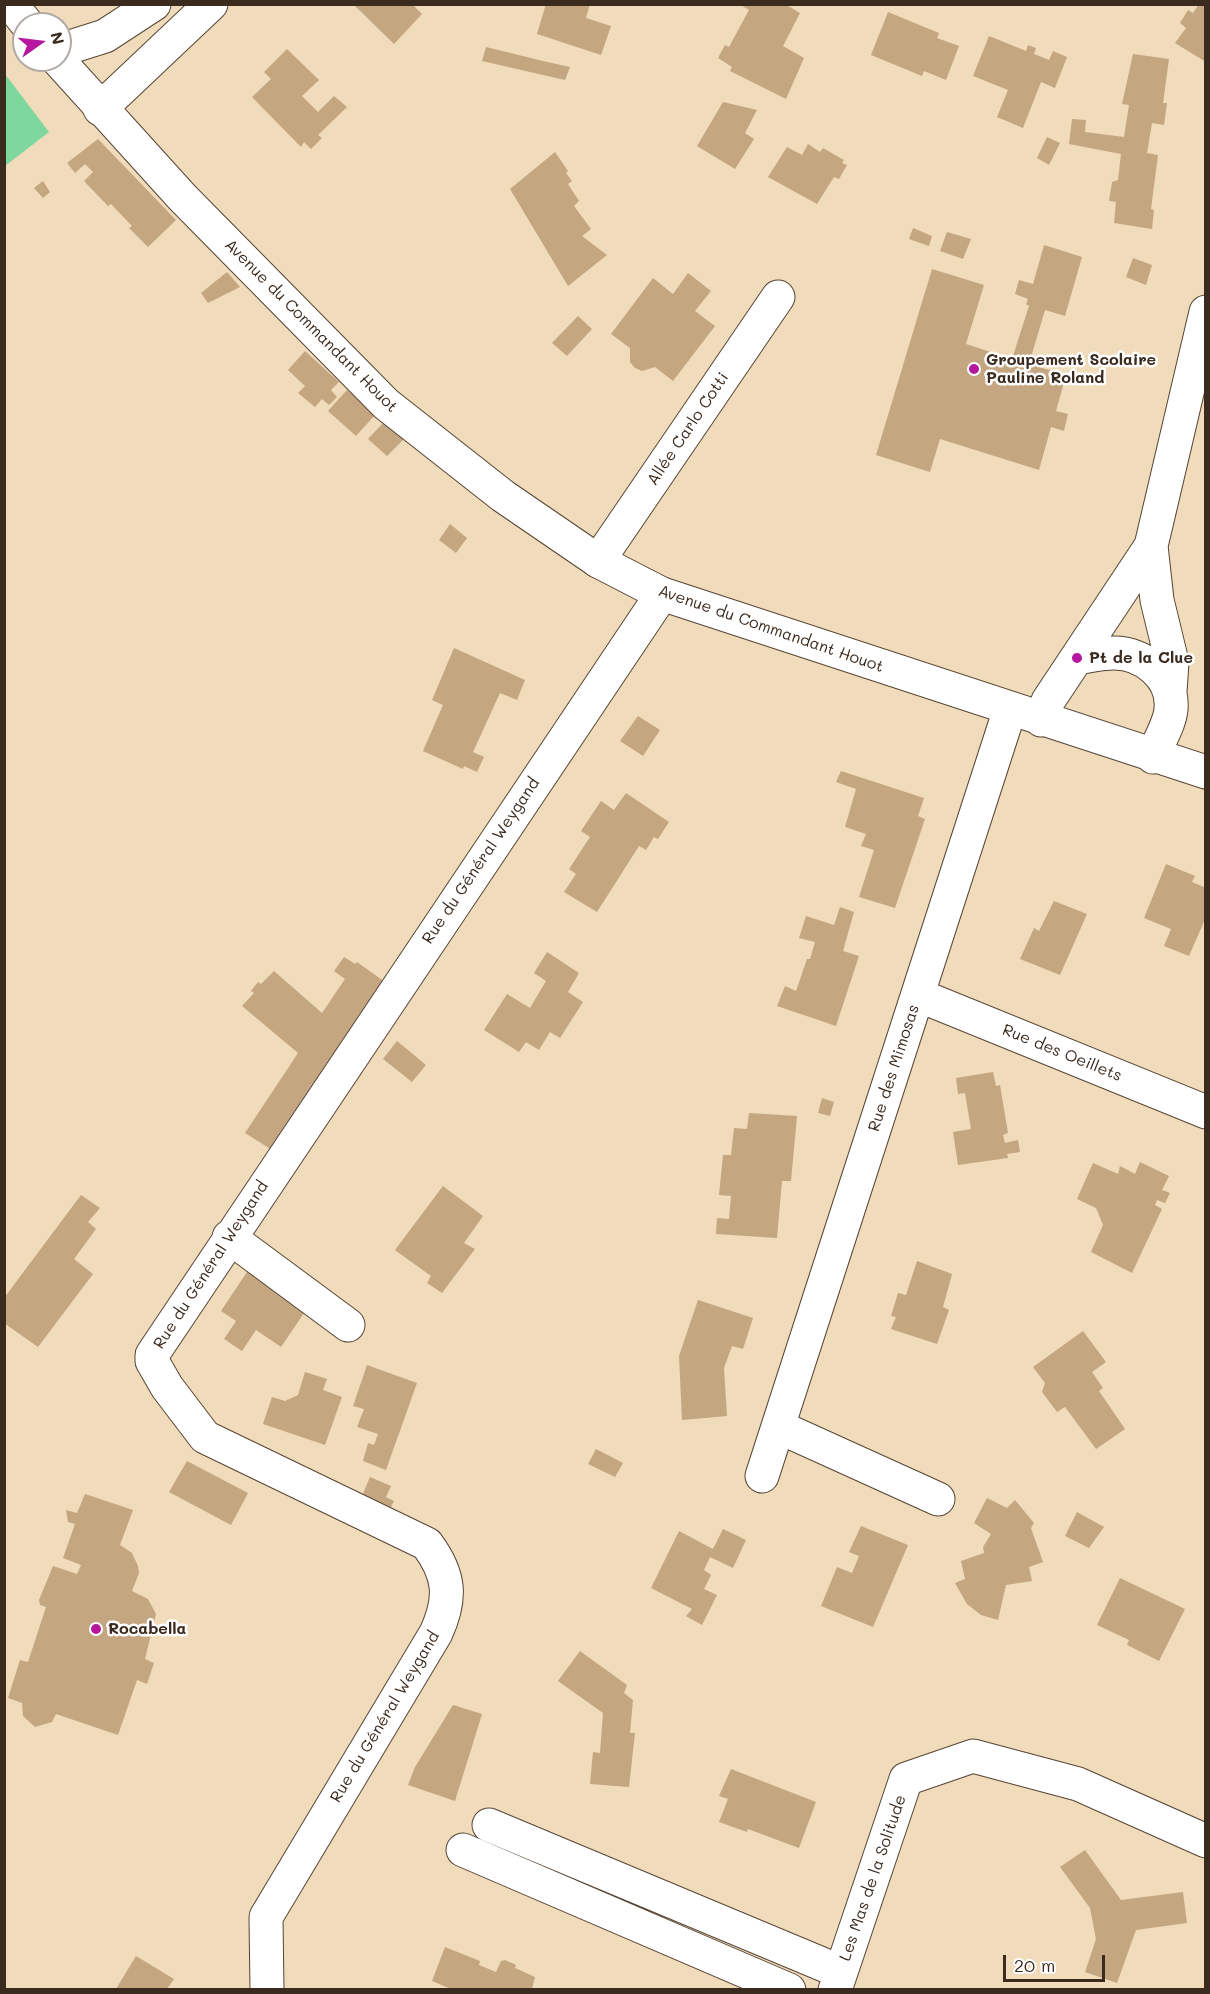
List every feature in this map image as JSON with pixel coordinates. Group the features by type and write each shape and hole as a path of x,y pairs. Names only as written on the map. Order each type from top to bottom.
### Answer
{"street":[{"path":"72,45 105,36 154,4"},
{"path":"100,109 211,4"},
{"name":"Avenue du Commandant Houot","path":"68,72 182,197 386,404 503,496 598,561 662,594 1153,757 1206,772"},
{"name":"Allée Carlo Cotti","path":"598,561 778,297"},
{"path":"1041,720 1048,701 1151,546 1206,312"},
{"path":"1151,546 1158,600 1172,662 1170,692 1172,710 1153,757"},
{"name":"Rue du Général Weygand","path":"267,1989 266,1917 436,1633 446,1612 448,1596 438,1559 427,1544 205,1437 167,1388 156,1370 152,1354 662,594"},
{"path":"1077,658 1116,652 1146,661 1160,672 1170,692"},
{"name":"Rue des Mimosas","path":"762,1476 1010,709"},
{"name":"Rue des Oeillets","path":"918,995 1206,1112"},
{"path":"229,1237 348,1325"},
{"path":"779,1427 938,1499"},
{"name":"Les Mas de la Solitude","path":"489,1825 653,1896 838,1981 906,1779 973,1756 1078,1784 1206,1841"},
{"path":"463,1851 789,1989"},
{"path":"640,1926 653,1896"}],"green space":[{"path":"5,74 49,132 5,166"}],"building":[{"path":"353,4 412,4 422,14 394,44"},
{"path":"546,4 590,4 586,18 611,26 601,55 537,34"},
{"path":"739,4 785,4 800,13 783,46 804,58 786,99 730,71 732,67 718,58 725,45 729,47 749,10"},
{"path":"1199,4 1206,4 1206,62 1175,43 1186,28 1180,23 1188,10 1193,13"},
{"path":"888,12 939,33 937,38 959,46 946,80 924,71 922,76 871,55"},
{"path":"989,36 1026,51 1028,45 1036,48 1034,54 1049,60 1053,51 1067,57 1055,88 1041,82 1023,128 997,117 1008,90 973,76"},
{"path":"486,47 570,67 565,80 482,61"},
{"path":"287,49 319,80 302,96 318,112 334,96 347,107 318,135 322,138 311,149 304,142 301,147 252,97 271,79 264,72"},
{"path":"1133,54 1169,59 1163,103 1167,103 1164,125 1152,123 1147,153 1158,155 1151,209 1154,210 1152,229 1114,223 1116,202 1109,201 1112,182 1118,180 1121,154 1069,144 1072,119 1086,120 1085,132 1124,137 1129,105 1122,104"},
{"path":"723,102 757,110 745,133 754,139 735,169 697,146"},
{"path":"1047,137 1060,143 1049,165 1037,158"},
{"path":"98,139 176,220 148,247 129,228 132,226 111,204 108,206 84,181 93,172 85,164 75,173 67,163"},
{"path":"808,144 820,152 823,148 844,160 842,163 847,165 839,179 834,177 817,204 768,177 787,147 802,155"},
{"path":"555,152 572,181 568,184 579,201 574,206 591,229 582,236 607,255 568,286 510,189"},
{"path":"43,181 50,192 43,198 34,188"},
{"path":"913,228 932,236 929,246 909,239"},
{"path":"947,232 971,239 963,259 940,251"},
{"name":"Groupement Scolaire Pauline Roland","path":"1044,245 1082,257 1065,316 1045,310 1029,364 1066,375 1056,411 1068,414 1064,431 1051,427 1039,470 940,439 930,472 876,455 932,269 984,285 966,344 1012,359 1029,306 1026,304 1028,299 1015,294 1019,280 1033,284"},
{"path":"1133,258 1152,265 1146,285 1126,277"},
{"path":"227,272 240,287 208,303 201,293"},
{"path":"688,273 711,291 695,311 715,326 673,381 655,367 642,371 635,368 630,362 630,348 611,334 653,278 673,294"},
{"path":"578,316 592,329 567,356 552,343"},
{"path":"305,351 339,382 331,390 337,397 329,405 322,399 315,407 298,393 305,386 288,370"},
{"path":"347,390 376,414 356,436 328,411"},
{"path":"384,422 404,439 387,456 368,439"},
{"path":"450,524 467,538 456,553 439,540"},
{"path":"454,648 525,680 517,700 500,693 473,752 484,757 477,772 464,766 463,769 423,751 443,705 432,700"},
{"path":"638,716 660,730 643,756 620,741"},
{"path":"841,771 924,798 918,816 925,819 895,908 859,897 874,850 861,846 866,834 845,827 856,789 836,782"},
{"path":"626,793 669,822 658,839 654,837 646,850 639,846 597,912 564,892 576,874 569,869 590,837 581,831 601,801 614,810"},
{"path":"1166,864 1195,876 1192,882 1206,888 1206,917 1189,956 1164,946 1171,929 1144,918"},
{"path":"1054,901 1087,914 1060,975 1020,959 1034,928 1039,931"},
{"path":"840,907 854,912 843,951 859,956 836,1026 777,1006 785,986 796,991 807,959 810,959 815,942 799,938 806,916 834,925"},
{"path":"547,952 579,973 568,992 583,1002 560,1038 550,1032 539,1050 526,1042 519,1052 484,1030 507,994 530,1008 546,981 534,973"},
{"path":"344,957 355,964 357,962 385,982 272,1150 245,1133 298,1053 242,1006 254,993 251,991 258,982 261,984 274,971 322,1013 345,979 334,971"},
{"path":"397,1041 426,1065 412,1082 383,1059"},
{"path":"993,1072 996,1086 1000,1085 1008,1133 1003,1135 1005,1143 1018,1140 1020,1152 1007,1154 1008,1158 958,1165 953,1132 971,1129 965,1093 958,1094 956,1078"},
{"path":"822,1098 834,1102 830,1116 818,1113"},
{"path":"749,1113 797,1116 791,1181 782,1181 777,1238 716,1234 717,1218 729,1219 731,1196 719,1195 723,1155 731,1155 734,1128 747,1129"},
{"path":"1140,1162 1169,1176 1162,1190 1170,1193 1165,1203 1157,1200 1155,1205 1162,1209 1132,1273 1091,1252 1103,1225 1096,1208 1077,1199 1093,1163 1118,1174 1120,1166 1135,1174"},
{"path":"443,1186 483,1216 464,1243 475,1249 442,1293 427,1283 431,1276 395,1250"},
{"path":"81,1195 100,1208 88,1222 96,1229 74,1259 93,1274 38,1347 4,1323 4,1298"},
{"path":"917,1261 952,1274 943,1307 949,1310 937,1344 891,1329 896,1317 891,1316 898,1293 906,1295"},
{"path":"251,1266 306,1310 281,1347 256,1330 242,1351 224,1339 236,1321 221,1311"},
{"path":"698,1300 753,1318 743,1349 732,1346 724,1368 727,1416 682,1420 679,1356"},
{"path":"1083,1331 1106,1362 1092,1372 1103,1388 1099,1391 1125,1429 1096,1449 1065,1407 1057,1412 1042,1392 1045,1383 1033,1367"},
{"path":"367,1365 417,1383 386,1470 363,1461 368,1443 374,1445 378,1434 357,1427 364,1409 353,1406"},
{"path":"305,1372 327,1379 323,1390 342,1397 325,1445 263,1424 272,1397 285,1401 298,1395"},
{"path":"596,1449 623,1463 615,1477 588,1464"},
{"path":"187,1461 248,1493 231,1525 169,1492"},
{"path":"370,1477 391,1486 386,1497 394,1501 390,1509 362,1496"},
{"name":"Rocabella","path":"85,1494 133,1510 120,1545 132,1553 138,1566 139,1573 132,1591 148,1599 156,1614 145,1659 154,1663 147,1684 137,1680 118,1735 56,1714 52,1722 35,1727 23,1716 22,1703 8,1698 20,1660 28,1662 46,1607 40,1605 39,1600 53,1566 77,1574 81,1565 63,1558 75,1524 68,1522 66,1510 77,1513"},
{"path":"987,1498 1007,1508 1015,1500 1034,1523 1031,1528 1043,1562 1029,1567 1032,1581 1006,1585 998,1620 981,1615 967,1604 955,1583 965,1579 961,1561 984,1553 983,1547 991,1534 974,1523"},
{"path":"1077,1512 1104,1527 1089,1548 1065,1536"},
{"path":"861,1526 908,1545 873,1627 821,1606 837,1567 852,1573 859,1556 849,1552"},
{"path":"723,1529 746,1540 733,1568 710,1557 704,1570 711,1575 704,1589 717,1595 702,1625 686,1616 692,1609 651,1588 679,1531 713,1549"},
{"path":"1120,1578 1185,1609 1159,1661 1127,1645 1129,1640 1097,1625"},
{"path":"580,1651 627,1685 624,1693 633,1700 630,1733 635,1733 629,1787 590,1784 593,1752 600,1753 603,1713 558,1681"},
{"path":"453,1705 482,1714 455,1801 408,1785 415,1767"},
{"path":"731,1769 816,1802 799,1848 748,1829 747,1832 719,1822 728,1799 719,1796"},
{"path":"1085,1850 1121,1900 1183,1892 1187,1923 1136,1930 1117,1983 1085,1972 1096,1939 1090,1908 1060,1867"},
{"path":"445,1947 480,1961 479,1965 496,1972 501,1961 505,1960 516,1965 515,1968 535,1977 532,1989 451,1989 432,1981"},
{"path":"136,1956 174,1979 167,1989 116,1989"}],"place":[{"name":"Groupement Scolaire Pauline Roland","path":"974,369"},
{"name":"Pt de la Clue","path":"1077,658"},
{"name":"Rocabella","path":"96,1629"}]}
